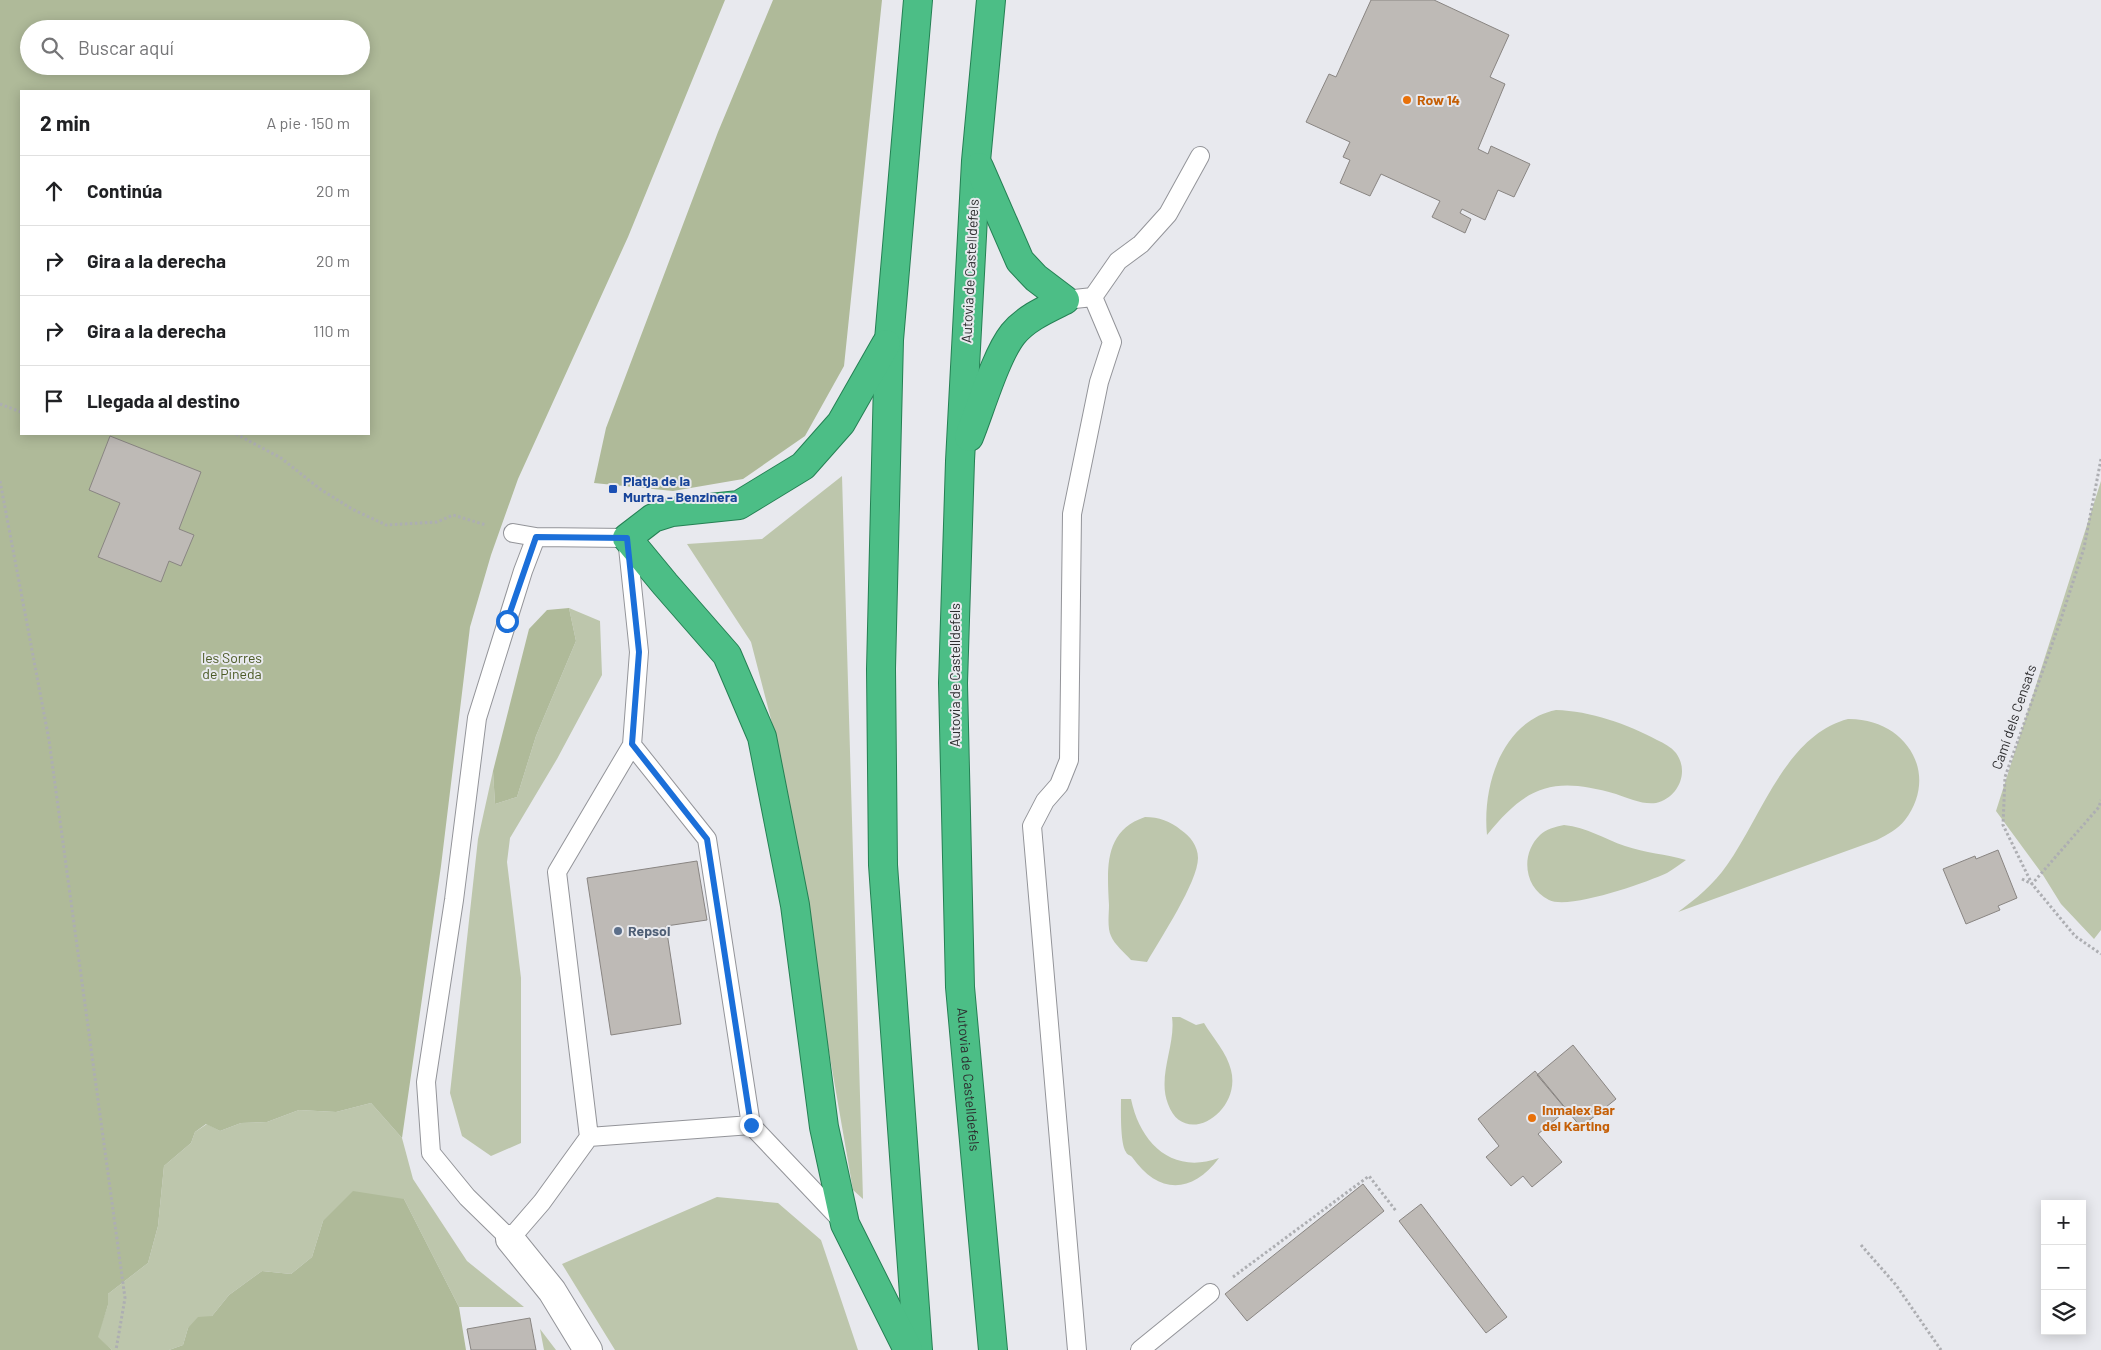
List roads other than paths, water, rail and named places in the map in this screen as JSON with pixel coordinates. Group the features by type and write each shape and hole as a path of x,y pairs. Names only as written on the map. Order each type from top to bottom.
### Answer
{"highway":[{"path":"918,0 889,340 881,669 882,865 918,1350"},
{"name":"Autovia de Castelldefels","path":"991,0 976,161 960,461 953,683 960,987 992,1350"},
{"path":"960,461 997,365 1013,334 1036,315 1065,300 1036,278 1020,260 976,161"},
{"path":"889,340 841,423 803,466 739,505 672,512 653,518 627,538 727,655 762,737 794,905 824,1127 845,1224 908,1350"}],"street":[{"path":"510,1238 552,1291 588,1350"}],"lane":[{"path":"1065,300 1093,297 1118,261 1141,244 1168,214 1200,156"},
{"path":"1077,1350 1032,826 1045,801 1059,785 1069,760 1072,514 1099,382 1112,342 1093,297"},
{"path":"513,533 536,537 627,538 639,652 632,744 558,872 589,1137 542,1202 510,1238 468,1197 431,1153 426,1082 454,900 477,718 522,571 536,537"},
{"path":"632,744 707,839 751,1125 845,1224"},
{"path":"589,1137 751,1125"},
{"path":"1140,1350 1210,1293"}],"place":[{"name":"Row 14","path":"1407,100"},
{"name":"Platja de la Murtra - Benzinera","path":"613,489"},
{"name":"Repsol","path":"618,931"},
{"name":"Inmalex Bar del Karting","path":"1532,1118"}],"park label":[{"name":"les Sorres de Pineda","path":"232,666"}]}
